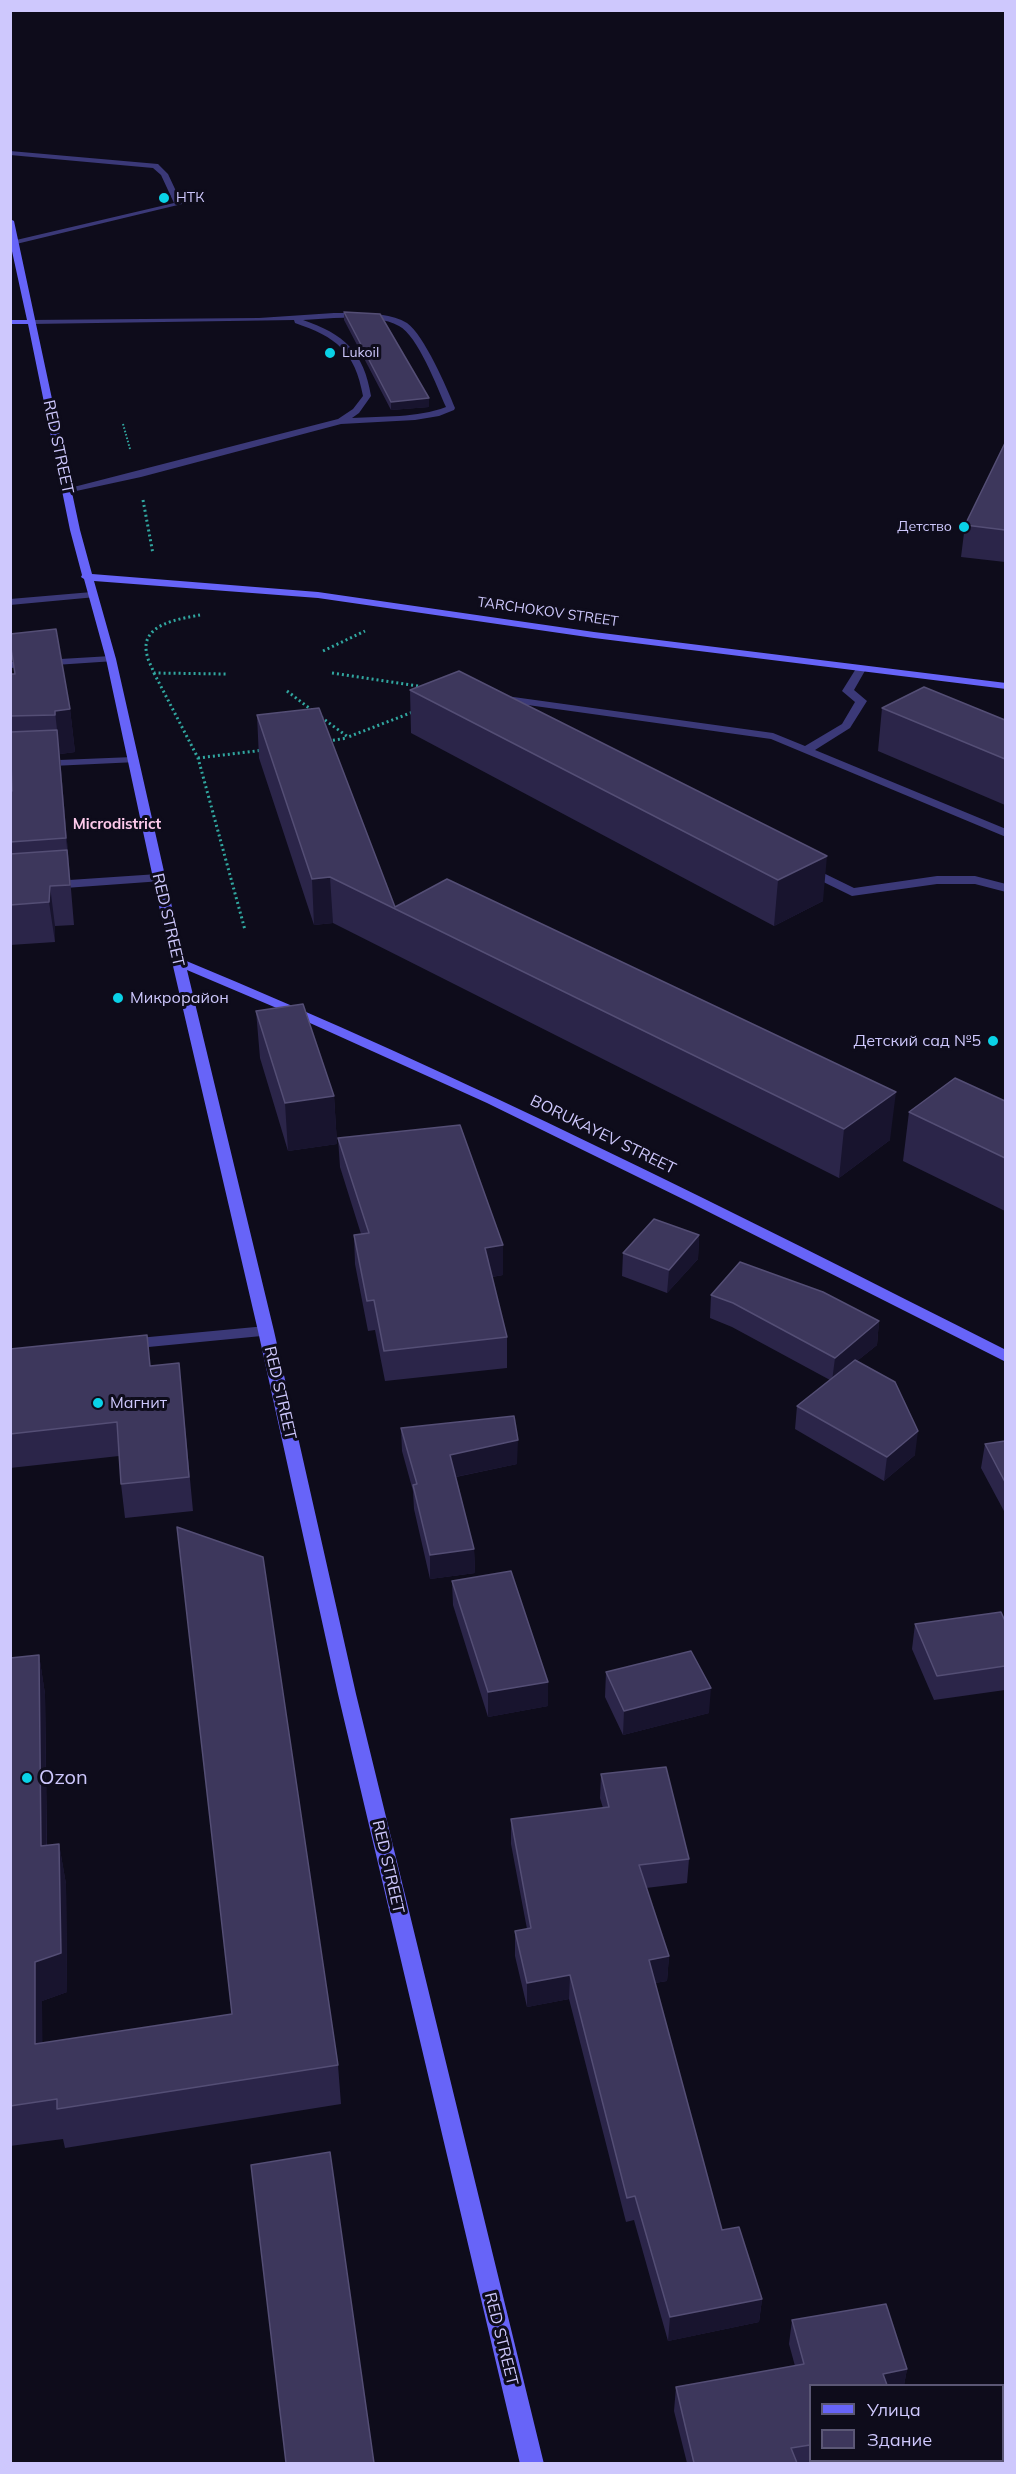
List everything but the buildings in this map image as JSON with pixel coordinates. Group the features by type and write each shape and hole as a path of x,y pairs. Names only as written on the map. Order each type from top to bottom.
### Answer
{"street":[{"name":"RED STREET","path":"10,221 86,577 111,659 158,878 266,1330 352,1717 532,2463"},
{"path":"10,322 31,322"},
{"name":"TARCHOKOV STREET","path":"86,577 318,595 594,635 1005,686"},
{"name":"BORUKAYEV STREET","path":"178,962 262,996 397,1057 725,1214 1005,1357"}],"lane":[{"path":"10,153 155,166 164,174 178,204 15,243"},
{"path":"31,322 335,316 386,318 406,326 426,358 451,408 436,414 415,417 341,421 138,475 67,490"},
{"path":"288,318 315,326 340,339 356,357 365,379 367,396 356,411 341,421"},
{"path":"10,602 92,595"},
{"path":"10,665 111,659"},
{"path":"806,750 846,726 861,701 848,691 861,669"},
{"path":"490,703 773,736 1005,834"},
{"path":"10,765 133,759"},
{"path":"799,865 852,891 937,880 975,880 1005,888"},
{"path":"10,888 158,878"},
{"path":"115,1346 266,1330"}],"path":[{"path":"210,614 174,619 155,627 148,638 146,651 154,673 198,758 245,930"},
{"path":"154,673 226,674"},
{"path":"332,673 424,687"},
{"path":"287,691 348,737"},
{"path":"324,742 348,737 419,710"},
{"path":"198,758 267,750"}],"place":[{"name":"НТК","path":"164,198"},
{"name":"Lukoil","path":"330,353"},
{"name":"Детство","path":"964,527"},
{"name":"Микрорайон","path":"118,998"},
{"name":"Детский сад №5","path":"993,1041"},
{"name":"Магнит","path":"98,1403"},
{"name":"Ozon","path":"27,1778"}],"district":[{"name":"Microdistrict","path":"117,824"}]}
